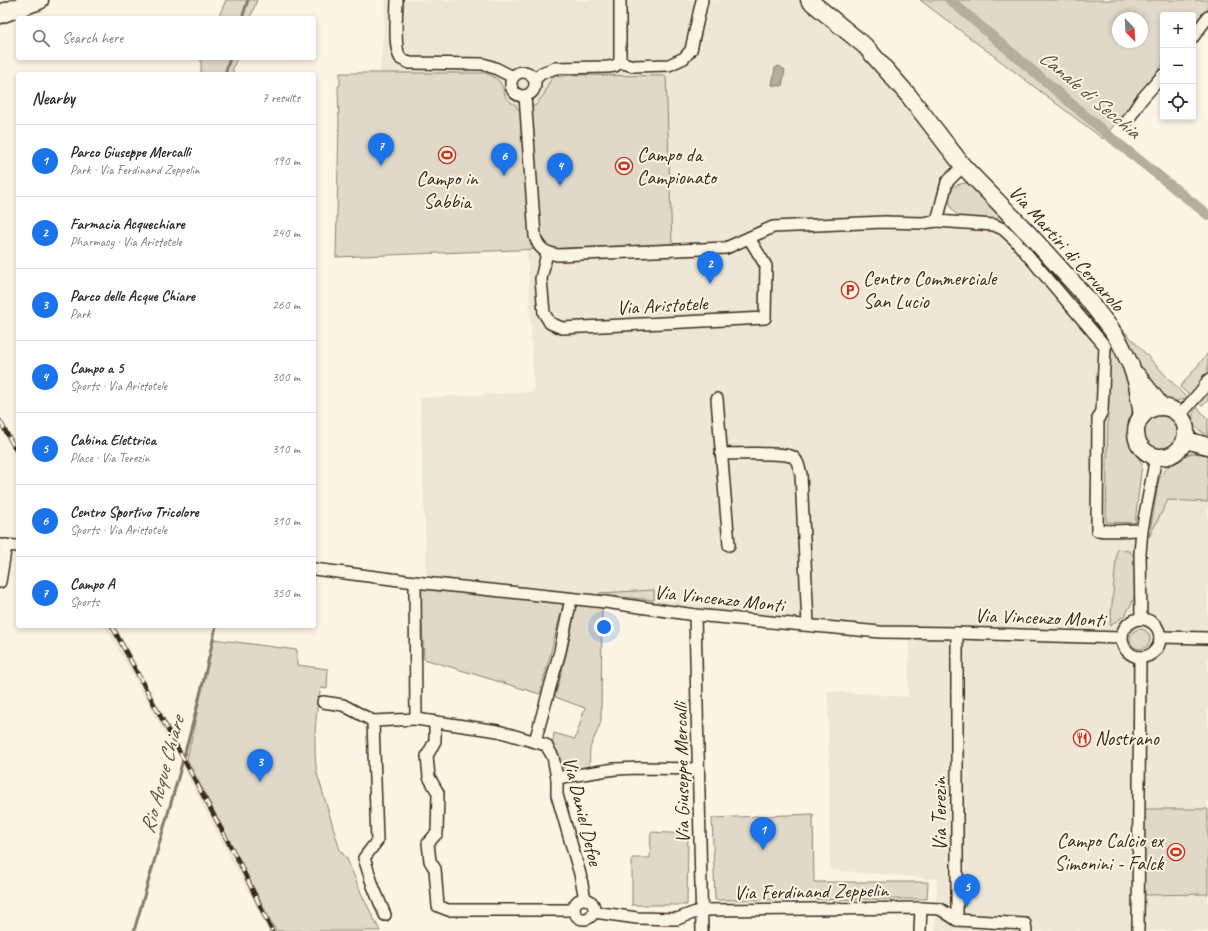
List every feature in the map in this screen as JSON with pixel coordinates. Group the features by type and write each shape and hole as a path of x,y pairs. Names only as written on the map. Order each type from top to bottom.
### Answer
{"main road":[{"path":"0,14 39,0"},
{"name":"Via Martiri di Cervarolo","path":"810,0 864,46 884,67 909,96 963,166 1029,234 1086,297 1111,329 1120,343 1131,366 1136,384 1142,416 1136,430 1139,444 1149,455 1156,457"},
{"name":"Via Martiri di Cervarolo","path":"1131,366 1162,407 1168,408 1180,415"},
{"path":"1142,416 1151,410 1162,407"},
{"path":"1156,457 1164,458 1171,456 1177,452 1186,440 1186,427 1180,415"},
{"path":"1186,440 1208,446"}],"street":[{"path":"397,0 397,48 400,58 403,61 410,63 483,64 495,68 512,77"},
{"path":"620,0 620,62"},
{"path":"620,62 633,66 658,65 673,64 684,58 691,50 702,0"},
{"path":"1196,32 1208,18"},
{"path":"535,79 542,73 555,68 612,67 620,62"},
{"path":"518,72 530,73 535,79 536,82 534,90 529,95 517,95 512,89 512,77 518,72"},
{"path":"1128,120 1141,100 1160,78"},
{"path":"525,96 535,236 539,247 547,253 558,255 726,248 749,238"},
{"path":"937,221 947,182 963,166"},
{"name":"Via Martiri di Cervarolo","path":"749,238 773,227 884,222 922,223 937,221 994,225 1003,229 1014,239 1105,346 1102,411 1098,419 1097,530 1106,532 1117,530 1142,530"},
{"name":"Via Aristotele","path":"547,253 541,279 544,313 550,323 562,328 765,318 766,266 749,238"},
{"path":"1180,415 1202,390 1208,380"},
{"path":"716,399 729,545"},
{"path":"721,454 782,454 792,457 798,465 801,474 808,625"},
{"path":"1141,619 1140,560 1142,530 1156,457"},
{"path":"0,582 3,545 16,546"},
{"name":"Via Vincenzo Monti","path":"316,569 415,582 605,602 695,615 880,632 1121,638"},
{"path":"415,582 416,719"},
{"path":"535,741 560,651 571,599"},
{"name":"Via Giuseppe Mercalli","path":"695,615 702,931"},
{"path":"1141,619 1146,620 1156,626 1160,637 1159,643 1152,654 1140,657 1129,654 1125,649 1121,638 1122,632 1129,622 1141,619"},
{"name":"Via Terezin","path":"957,633 957,920"},
{"path":"1160,637 1208,638"},
{"path":"1138,931 1140,657"},
{"path":"323,702 343,705 373,721 377,841 364,858 372,886 385,915"},
{"name":"Via Daniel Defoe","path":"373,721 416,719 435,723 469,726 498,731 546,745 553,757 557,778 557,795 580,874 585,899 594,904 594,912"},
{"path":"435,723 435,741 427,756 429,777 438,793 436,833 428,843 430,861 435,869 438,906 448,910 574,910"},
{"path":"557,778 615,769 698,769"},
{"path":"585,899 580,899 575,904 574,910 575,914 586,919 594,912 637,918 678,919 702,910"},
{"path":"920,908 920,931"},
{"name":"Via Ferdinand Zeppelin","path":"702,910 920,908 940,909 957,920"},
{"path":"957,920 1025,924 1026,931"}],"shaded area":[{"path":"226,0 257,0 251,16 219,16"},
{"path":"386,0 800,0 861,51 906,101 916,118 946,153 949,160 949,168 931,208 950,229 993,232 1000,236 1097,345 1102,356 1108,358 1106,531 1142,530 1141,538 1149,537 1168,500 1208,502 1208,809 1144,809 1144,895 1208,894 1208,931 935,931 937,879 830,870 828,691 908,697 909,632 427,583 420,398 534,392 527,249 340,73 380,72"},
{"path":"920,0 1208,0 1208,9 1196,23 1196,12 1160,12 1160,68 1103,139"},
{"path":"201,60 236,60 233,72 201,72"},
{"path":"779,66 785,70 782,86 772,85 775,68"},
{"path":"340,73 485,73 494,77 500,82 507,98 516,105 517,109 535,106 545,93 548,84 553,77 572,75 666,76 672,244 336,257 339,124 338,86 340,85"},
{"path":"970,183 978,189 1097,321 1120,355 1131,392 1133,405 1129,433 1131,444 1142,464 1135,523 1106,522 1109,352 1099,331 1002,222 960,217 954,212 950,204 950,191 957,185"},
{"path":"1115,321 1188,398 1173,402 1166,400 1147,385"},
{"path":"1208,353 1208,401 1202,406 1180,387"},
{"path":"1197,407 1208,419 1208,435 1199,430 1192,420"},
{"path":"1165,414 1174,419 1178,425 1178,439 1174,445 1165,450 1157,450 1148,445 1144,439 1143,428 1148,419 1154,415"},
{"path":"1193,453 1208,455 1208,502 1168,500 1149,537 1159,479 1169,465 1177,459"},
{"path":"1117,549 1129,551 1136,559 1134,599 1125,615 1110,626"},
{"path":"423,587 561,602 563,605 540,694 424,659 420,590"},
{"path":"654,590 654,600 600,595 599,593"},
{"path":"579,605 604,608 602,610 601,722 590,748 589,768 565,770 552,748 554,733 575,739 585,708 555,697 576,607"},
{"path":"106,628 117,628 177,739 178,742 171,745"},
{"path":"1140,629 1147,632 1150,639 1147,646 1140,649 1133,646 1130,639 1133,632"},
{"path":"213,639 297,650 297,665 328,669 327,689 321,688 316,719 315,753 317,773 340,850 347,859 362,895 380,931 276,931 187,759"},
{"path":"190,763 276,931 267,931 253,900 183,768 185,765"},
{"name":"Campo Calcio ex Simonini - Falck","path":"1143,809 1208,809 1208,894 1144,895"},
{"path":"813,814 814,882 928,882 927,899 715,900 712,818"},
{"path":"651,832 688,834 687,905 631,905 632,858 650,858"}],"waterway":[{"name":"Rio Acque Chiare","path":"243,16 248,0"},
{"name":"Canale di Secchia","path":"950,0 1114,140 1208,215"},
{"name":"Rio Acque Chiare","path":"226,72 229,60"},
{"name":"Rio Acque Chiare","path":"134,931 188,741 216,628"}],"railway":[{"path":"0,421 16,450"},
{"path":"113,628 240,864 272,931"}],"place":[{"name":"Campo in Sabbia","path":"447,155"},
{"name":"Campo A","path":"381,166"},
{"name":"Campo da Campionato","path":"624,166"},
{"name":"Centro Sportivo Tricolore","path":"504,176"},
{"name":"Campo a 5","path":"560,186"},
{"name":"Farmacia Acquechiare","path":"710,284"},
{"name":"Centro Commerciale San Lucio","path":"850,290"},
{"name":"Nostrano","path":"1082,738"},
{"name":"Parco delle Acque Chiare","path":"260,782"},
{"name":"Parco Giuseppe Mercalli","path":"763,850"},
{"name":"Campo Calcio ex Simonini - Falck","path":"1176,852"},
{"name":"Cabina Elettrica","path":"967,907"}]}
